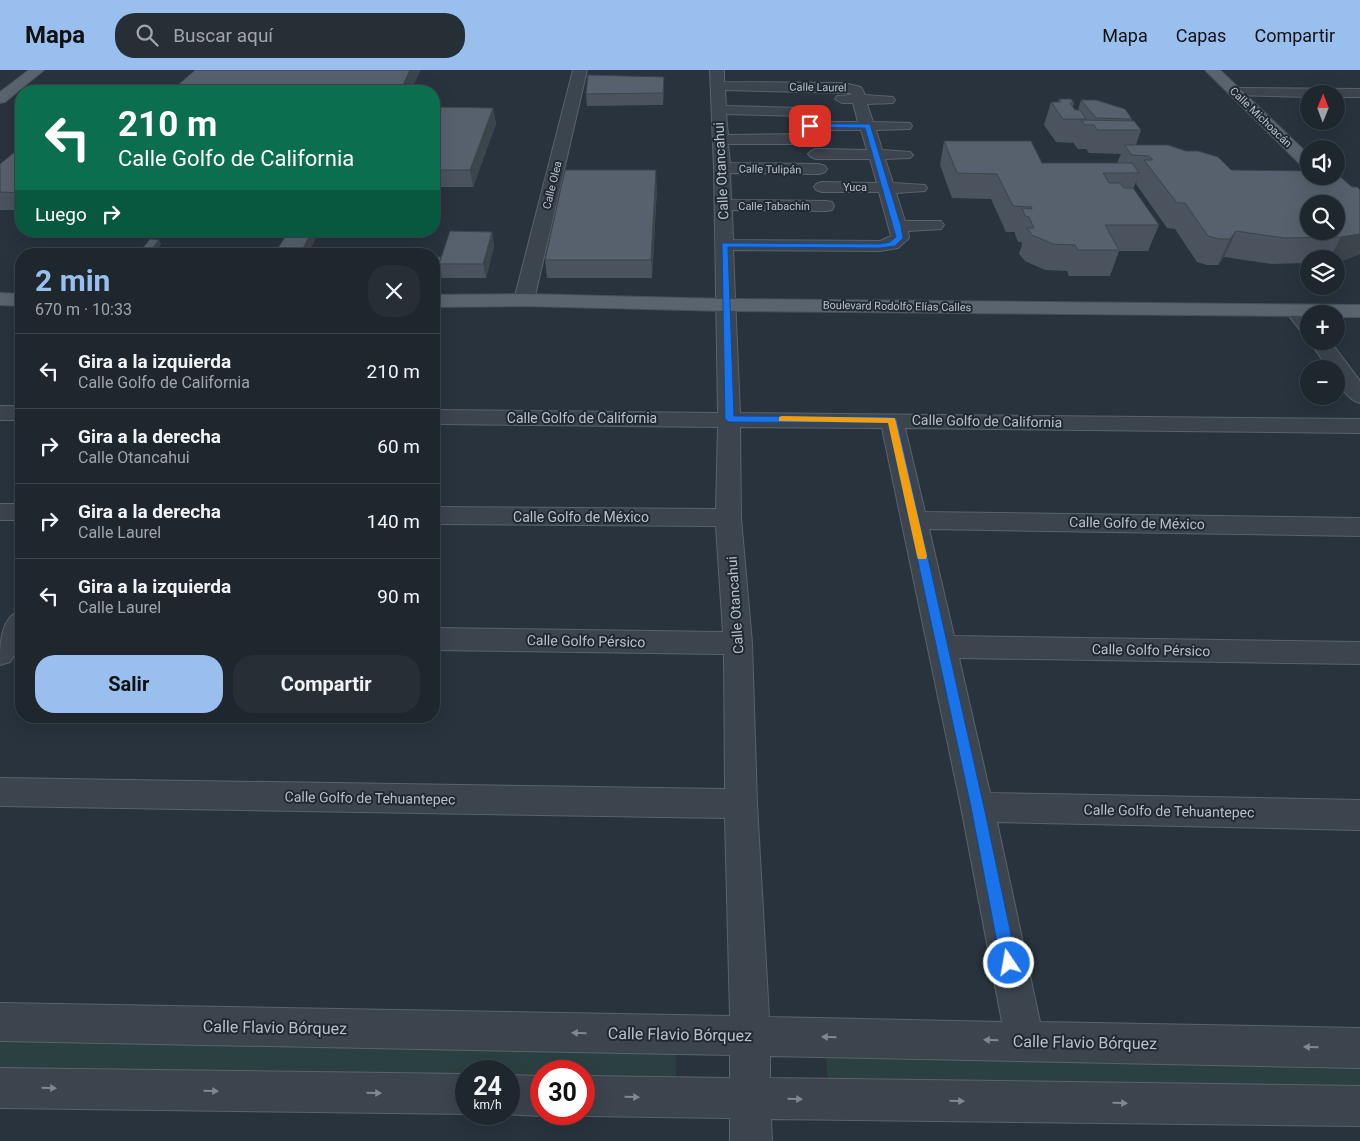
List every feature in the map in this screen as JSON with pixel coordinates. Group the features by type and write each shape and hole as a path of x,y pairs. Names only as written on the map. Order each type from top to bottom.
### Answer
{"main road":[{"name":"Calle Michoacán","path":"1212,70 1300,155"},
{"path":"33,85 42,73"},
{"path":"22,85 42,73"},
{"path":"0,98 15,89"},
{"path":"0,113 15,101"},
{"path":"0,299 15,300"},
{"name":"Boulevard Rodolfo Elías Calles","path":"440,302 524,300 726,304 1358,310"}],"street":[{"name":"Calle Olea","path":"524,300 580,70"},
{"name":"Calle Laurel","path":"717,89 846,87 856,90 898,226"},
{"path":"717,89 809,119 868,126 905,126"},
{"name":"Calle Otancahui","path":"717,89 722,168 729,419 728,518 738,642 741,804 750,1036 751,1141"},
{"path":"1235,92 1360,93"},
{"path":"720,140 809,119 860,99 888,100"},
{"name":"Calle Tulipán","path":"722,168 817,162 877,155 905,155"},
{"name":"Yuca","path":"822,187 918,188"},
{"name":"Calle Tabachín","path":"723,205 826,206"},
{"path":"724,245 880,246 897,242 900,238 898,226 935,226"},
{"path":"1295,310 1300,316"},
{"path":"1325,350 1360,396"},
{"path":"0,413 15,413"},
{"name":"Calle Golfo de California","path":"440,417 1360,426"},
{"path":"892,420 977,807 1025,1041"},
{"path":"0,512 15,512"},
{"name":"Calle Golfo de México","path":"440,516 728,518"},
{"name":"Calle Golfo de México","path":"914,520 1360,527"},
{"name":"Calle Golfo Pérsico","path":"440,639 738,642"},
{"name":"Calle Golfo Pérsico","path":"942,647 1360,653"},
{"name":"Calle Golfo de Tehuantepec","path":"0,792 741,804"},
{"name":"Calle Golfo de Tehuantepec","path":"977,807 1360,815"},
{"name":"Calle Flavio Bórquez","path":"0,1022 1360,1048"},
{"path":"0,1088 455,1094"},
{"path":"595,1096 1360,1106"}],"green space":[{"path":"0,1035 676,1047 676,1083 595,1081 595,1060 530,1060 530,1080 520,1080 520,1060 455,1060 455,1079 0,1072"},
{"path":"826,1058 1360,1068 1360,1096 828,1089"}],"building":[{"path":"195,70 410,70 403,85 178,85"},
{"path":"588,75 664,77 663,93 586,94"},
{"path":"1059,99 1071,99 1074,103 1070,103 1075,110 1080,110 1086,119 1063,119 1051,102 1061,102"},
{"path":"1081,100 1096,100 1125,109 1132,119 1096,118"},
{"path":"440,107 493,108 470,170 440,170"},
{"path":"1081,120 1134,121 1141,130 1097,130 1094,125 1085,125"},
{"path":"944,141 1031,141 1042,163 1132,163 1139,173 1103,173 1109,183 1120,183 1124,188 1133,188 1159,225 1105,225 1119,250 1078,250 1075,245 1053,244 1032,235 1027,228 1034,228 1029,217 1025,216 1022,208 1032,209 1032,207 1013,206 997,174 957,173"},
{"path":"1124,145 1168,145 1186,151 1198,151 1218,157 1231,170 1300,171 1300,185 1345,185 1345,181 1352,187 1357,187 1360,190 1360,234 1345,236 1345,195 1300,195 1300,238 1284,238 1236,231 1230,239 1208,236 1185,203 1177,203 1144,160 1153,160 1149,156 1132,155"},
{"path":"15,152 15,193 0,192 0,164"},
{"path":"565,170 656,170 651,260 545,260"},
{"path":"450,231 492,232 483,264 440,264"},
{"path":"285,237 309,237 303,248 278,248"},
{"path":"150,239 159,240 153,248 143,248"}],"slow traffic":[{"path":"782,419 892,420 922,556"}],"route":[{"path":"810,126 868,126 900,238 892,244 880,246 724,245 729,419 892,420 977,807 1009,963"}]}
